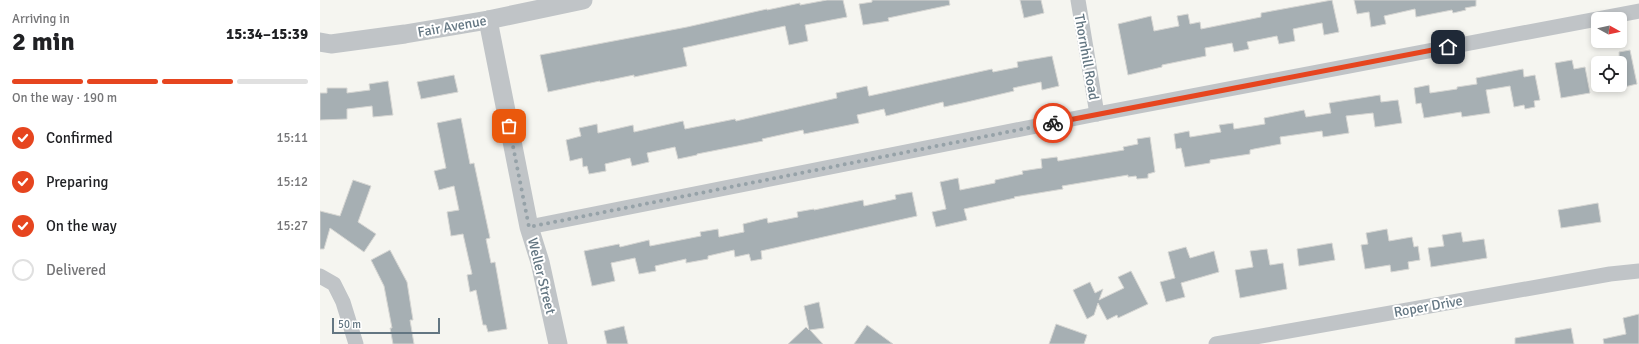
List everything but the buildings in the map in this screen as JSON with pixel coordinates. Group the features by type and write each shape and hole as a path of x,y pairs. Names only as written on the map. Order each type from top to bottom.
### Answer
{"street":[{"name":"Fair Avenue","path":"320,42 331,44 405,34 488,20 583,0"},
{"name":"Thornhill Road","path":"1078,0 1097,114"},
{"path":"529,227 1097,114 1639,11"},
{"name":"Weller Street","path":"488,20 529,227 540,262 558,344"},
{"name":"Roper Drive","path":"1216,344 1610,274 1639,271"},
{"path":"320,276 334,284 343,302 356,344"}],"way so far":[{"path":"509,126 529,227 1053,123"}],"route":[{"path":"1053,123 1448,47"}]}
